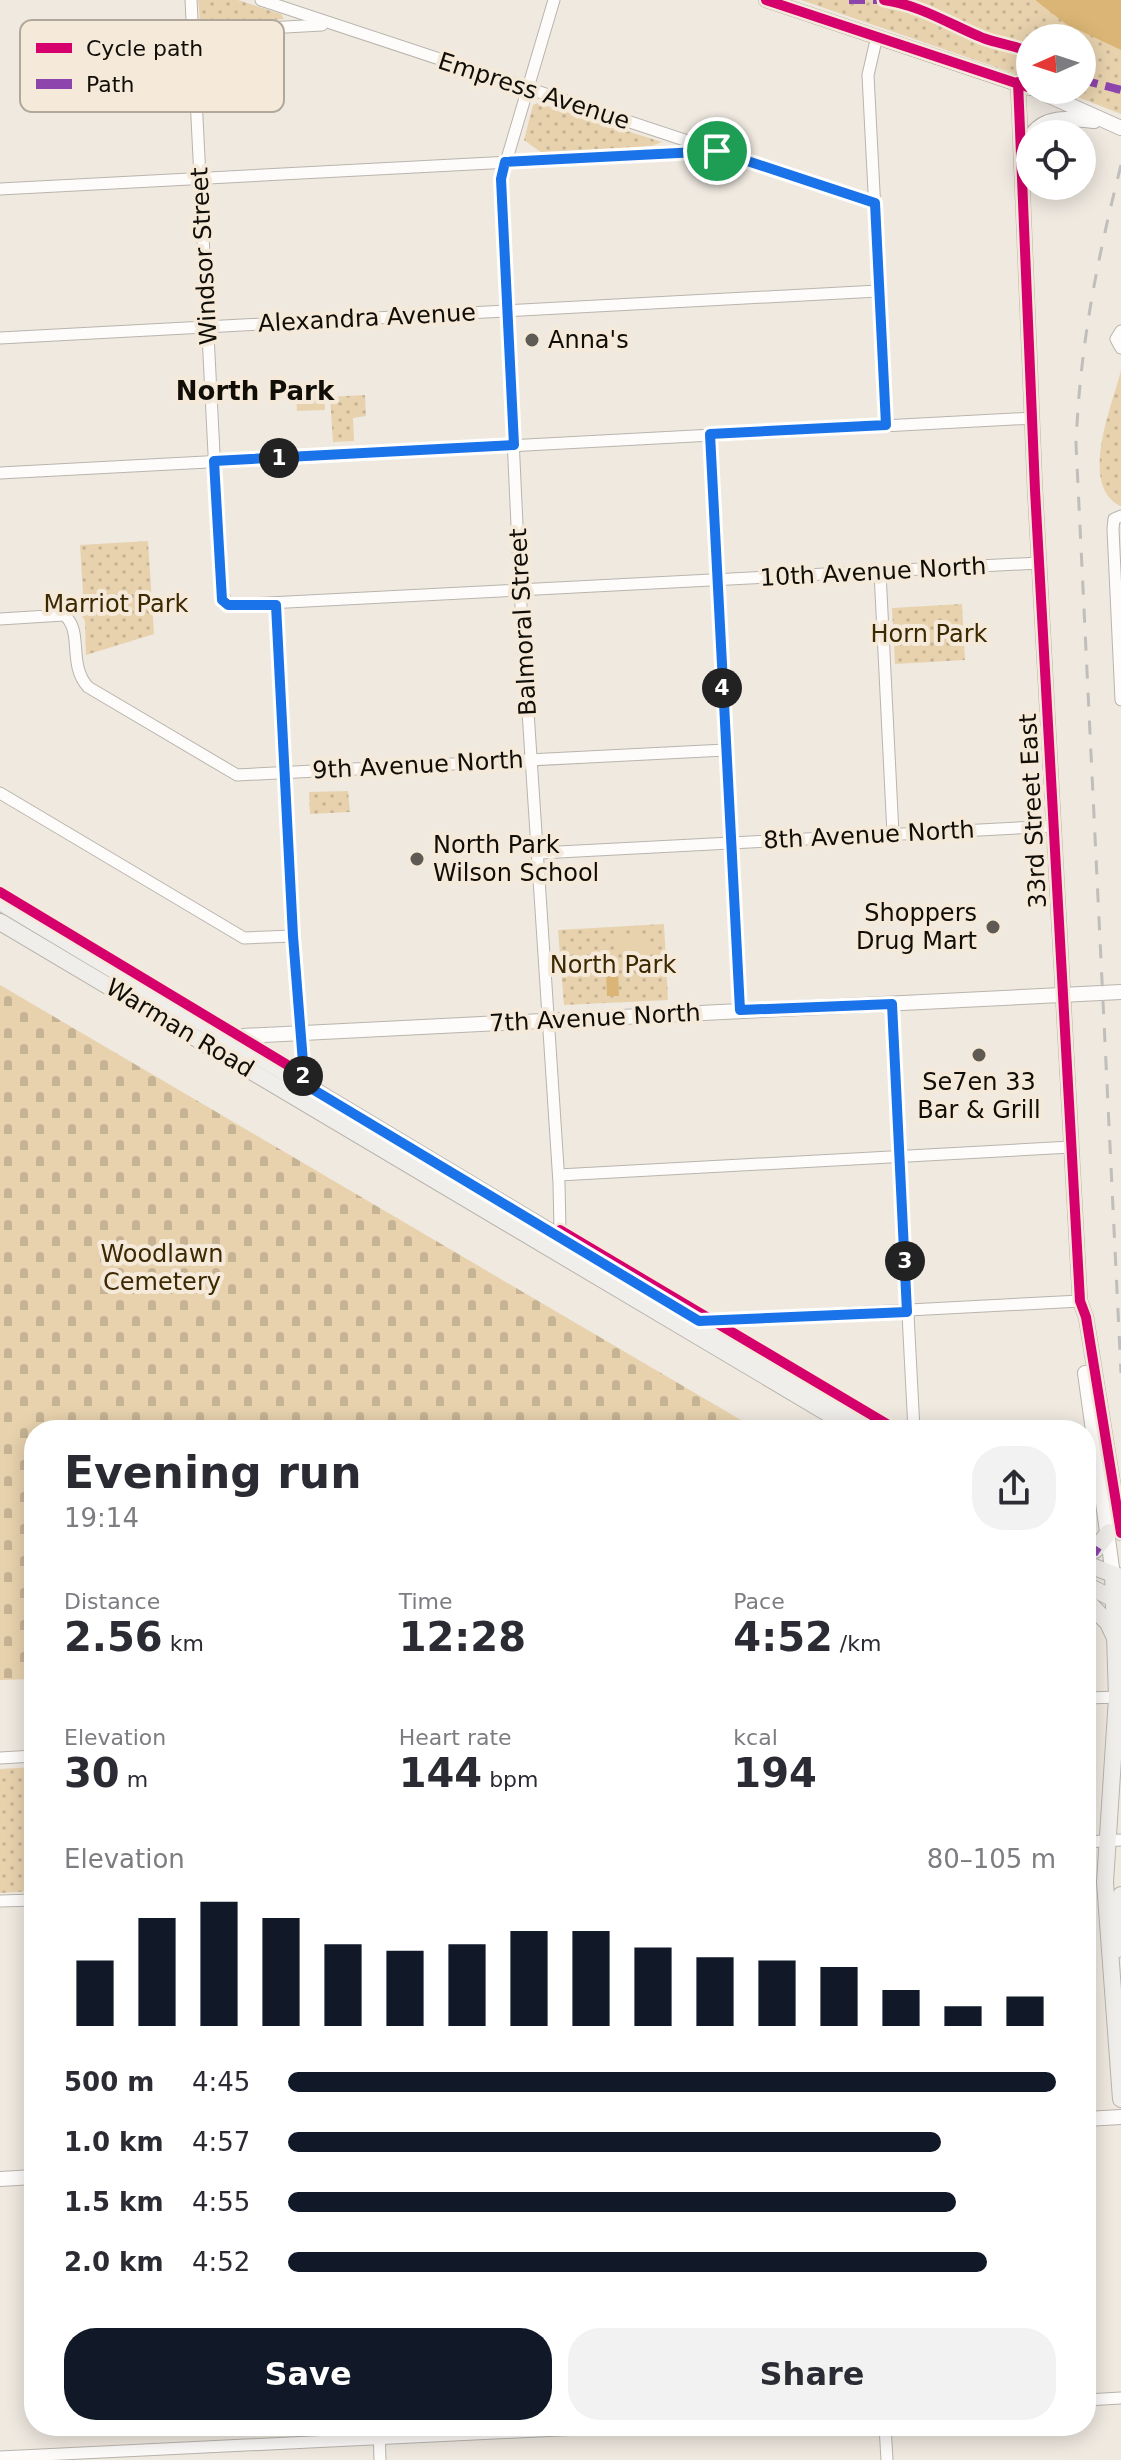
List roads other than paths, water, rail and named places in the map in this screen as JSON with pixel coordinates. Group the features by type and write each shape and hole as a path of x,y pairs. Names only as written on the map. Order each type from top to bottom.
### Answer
{"main road":[{"name":"Warman Road","path":"0,902 223,1044 556,1244 699,1321 864,1420"},
{"name":"Warman Road","path":"0,922 223,1044 299,1081 840,1420"},
{"path":"1096,1549 1115,1532"},
{"path":"1096,1568 1117,1576"},
{"name":"33rd Street East","path":"1117,1576 1119,1697 1114,1840 1107,1924 1115,1987 1121,2099"},
{"path":"1096,1590 1119,1600"},
{"path":"1096,1610 1108,1623 1116,1641"},
{"name":"33rd Street East","path":"1115,1987 1121,1895"}],"street":[{"name":"Windsor Street","path":"191,0 192,20"},
{"name":"Empress Avenue","path":"261,0 875,203"},
{"name":"Balmoral Street","path":"554,0 525,88 501,179 520,590 540,853 559,1175 556,1244"},
{"path":"766,0 1016,82"},
{"name":"Empress Avenue","path":"284,27 331,24"},
{"path":"877,36 868,75 886,425"},
{"path":"1066,104 1114,126"},
{"name":"Windsor Street","path":"196,112 222,600 236,606 276,605"},
{"path":"0,189 717,151"},
{"name":"33rd Street East","path":"1021,200 1080,1301 1076,1311 1095,1420"},
{"name":"Alexandra Avenue","path":"0,338 878,291"},
{"path":"1121,331 1116,339 1121,348"},
{"path":"0,473 1033,418"},
{"path":"710,434 740,1010"},
{"path":"1118,518 1121,700"},
{"name":"10th Avenue North","path":"276,605 1039,563"},
{"path":"880,572 893,834"},
{"path":"276,605 293,936 302,1033 304,1075 299,1081"},
{"name":"9th Avenue North","path":"0,619 64,615 73,627 77,675 88,687 237,775 725,750"},
{"path":"0,793 244,938 293,936"},
{"name":"8th Avenue North","path":"540,853 1054,826"},
{"name":"7th Avenue North","path":"223,1044 302,1033 1121,992"},
{"path":"892,1004 913,1420"},
{"path":"559,1175 1071,1147"},
{"path":"699,1321 1080,1301"},
{"name":"33rd Street East","path":"1096,1424 1115,1532 1117,1576"},
{"path":"1096,1698 1119,1697"},
{"path":"0,1758 24,1757"},
{"path":"0,1901 24,1900"},
{"path":"1096,2118 1121,2117"},
{"path":"0,2179 24,2178"},
{"path":"1096,2399 1121,2398"},
{"path":"0,2457 439,2436"},
{"path":"886,2436 887,2460"},
{"path":"379,2439 380,2460"}],"railway":[{"path":"1121,165 1091,303 1081,372 1076,444 1121,1373"}],"place":[{"name":"Anna's","path":"532,340"},
{"name":"North Park Wilson School","path":"417,859"},
{"name":"Shoppers Drug Mart","path":"993,927"},
{"name":"Se7en 33 Bar & Grill","path":"979,1055"}],"district":[{"name":"North Park","path":"255,391"}],"park label":[{"name":"Marriot Park","path":"116,604"},
{"name":"Horn Park","path":"929,634"},
{"name":"Woodlawn Cemetery","path":"162,1268"}]}
